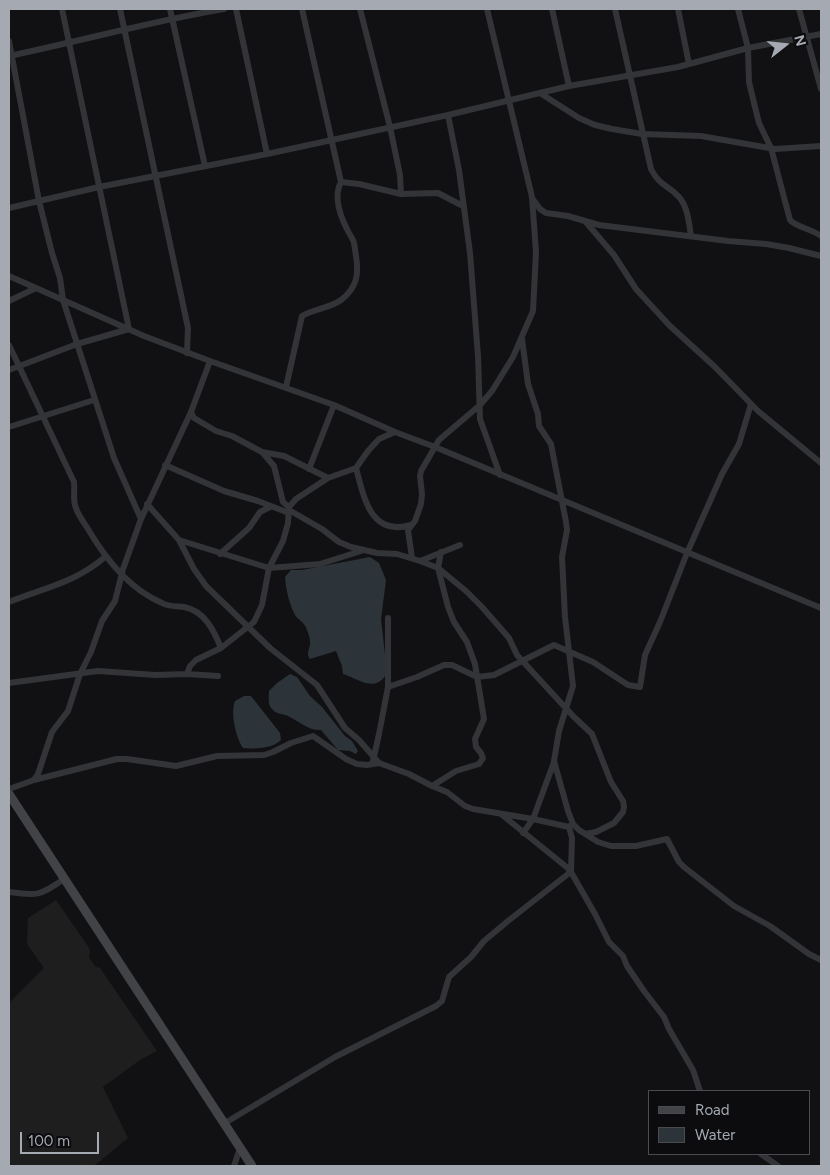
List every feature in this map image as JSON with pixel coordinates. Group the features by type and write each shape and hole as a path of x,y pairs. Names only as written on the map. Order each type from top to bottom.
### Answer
{"main road":[{"path":"9,794 252,1166"}],"street":[{"path":"62,9 129,329"},
{"path":"120,9 188,328 187,353"},
{"path":"170,9 205,166"},
{"path":"10,56 172,17 224,9"},
{"path":"236,9 267,154"},
{"path":"286,387 302,316 342,300 355,286 358,268 354,244 345,228 338,201 337,192 341,182 302,9"},
{"path":"360,9 390,127 400,175 400,194"},
{"path":"412,558 408,536 421,504 421,471 444,435 480,405 502,376 529,322 534,302 536,252 532,197 487,9"},
{"path":"552,9 569,86"},
{"path":"614,9 651,169 663,186 679,197 684,205 691,236"},
{"path":"678,9 689,64"},
{"path":"738,9 748,48 749,82 752,96 759,123 771,148 790,220 794,224 808,228 821,236"},
{"path":"799,9 821,89"},
{"path":"9,208 99,187 267,154 448,115 569,86 631,76 689,64 748,48 821,34"},
{"path":"9,41 10,56 39,201 60,278 63,300 114,458 141,519"},
{"path":"540,93 579,118 595,125 642,134 701,136 771,148 821,146"},
{"path":"448,115 459,170 470,262 478,356 481,425 500,475"},
{"path":"341,182 371,186 400,194 438,193 463,206"},
{"path":"532,197 540,209 546,213 599,225 766,244 821,256"},
{"path":"585,221 601,238 650,306 751,404 821,463"},
{"path":"9,276 187,353 334,405 821,608"},
{"path":"9,301 36,288"},
{"path":"9,370 77,344 129,329"},
{"path":"522,338 528,384 538,414 539,426 551,444 567,530 562,556 565,617 573,686 559,731 554,761 533,819 523,833"},
{"path":"9,345 74,482 74,498 78,514 106,556 132,585 161,603 184,607 200,614 212,628 221,648"},
{"path":"34,780 38,774 52,732 68,711 80,674 91,652 102,621 115,601 141,519 191,412 210,361"},
{"path":"9,427 94,400"},
{"path":"388,687 417,678 444,665 452,665 477,678 498,674 522,660 554,646 593,662 628,685 640,687 645,655 722,474 739,444 751,404"},
{"path":"309,469 334,405"},
{"path":"191,412 194,418 216,431 232,436 262,452 284,456 328,478"},
{"path":"187,674 190,666 196,660 221,648 254,622 262,605 269,568 283,541 289,510 300,495 328,478 356,468 379,439 395,432"},
{"path":"262,452 274,466 283,502 289,510"},
{"path":"165,465 224,491 289,510 322,529 339,542 362,550 412,558 438,568 478,603 504,632 517,655 567,710 592,734 611,782 621,796 624,807 614,823 596,832 585,834"},
{"path":"356,468 363,496 370,512 384,524 391,527 411,525"},
{"path":"147,504 179,540 194,570 206,586 270,648 317,685 345,728 359,740 374,762"},
{"path":"220,554 253,524 260,512 270,506"},
{"path":"179,540 269,568 320,564 362,550"},
{"path":"420,561 460,546"},
{"path":"432,786 456,771 479,764 483,756 476,747 475,739 484,719 476,664 448,607 438,568 441,552"},
{"path":"9,602 72,580 96,566 106,556"},
{"path":"374,762 388,687 388,618"},
{"path":"9,683 98,671 156,675 218,676"},
{"path":"9,789 34,780 117,759 176,766 217,756 264,755 313,736 346,759 358,764 374,762 409,774 448,792 465,806 473,809 571,825 598,842 611,846 636,846 667,839 679,862 684,867 734,906 770,926 809,954 821,960"},
{"path":"225,1123 335,1057 436,1006 442,1001 449,977 457,968 471,957 484,941 508,920 562,879 570,870 572,838 571,825 554,761"},
{"path":"500,814 570,870 609,942 623,956 627,966 664,1017 693,1070 700,1090"},
{"path":"9,892 32,896 41,894 64,879"},
{"path":"234,1166 240,1148"},
{"path":"762,1155 778,1166"}],"shaded area":[{"path":"56,900 90,949 89,958 96,967 100,968 157,1051 140,1060 103,1087 128,1138 94,1166 9,1166 9,1003 44,968 27,944 28,918"}],"water":[{"path":"370,557 379,563 386,580 381,619 387,673 377,683 372,684 343,674 336,651 310,659 308,655 309,636 306,627 293,610 288,596 285,577 291,570 302,570"},
{"path":"290,674 297,677 310,696 322,707 345,736 352,741 358,751 356,754 350,751 338,750 321,730 308,727 271,708 269,691"},
{"path":"244,696 251,696 280,733 281,740 263,748 243,748 236,732 233,712 235,701"}]}
